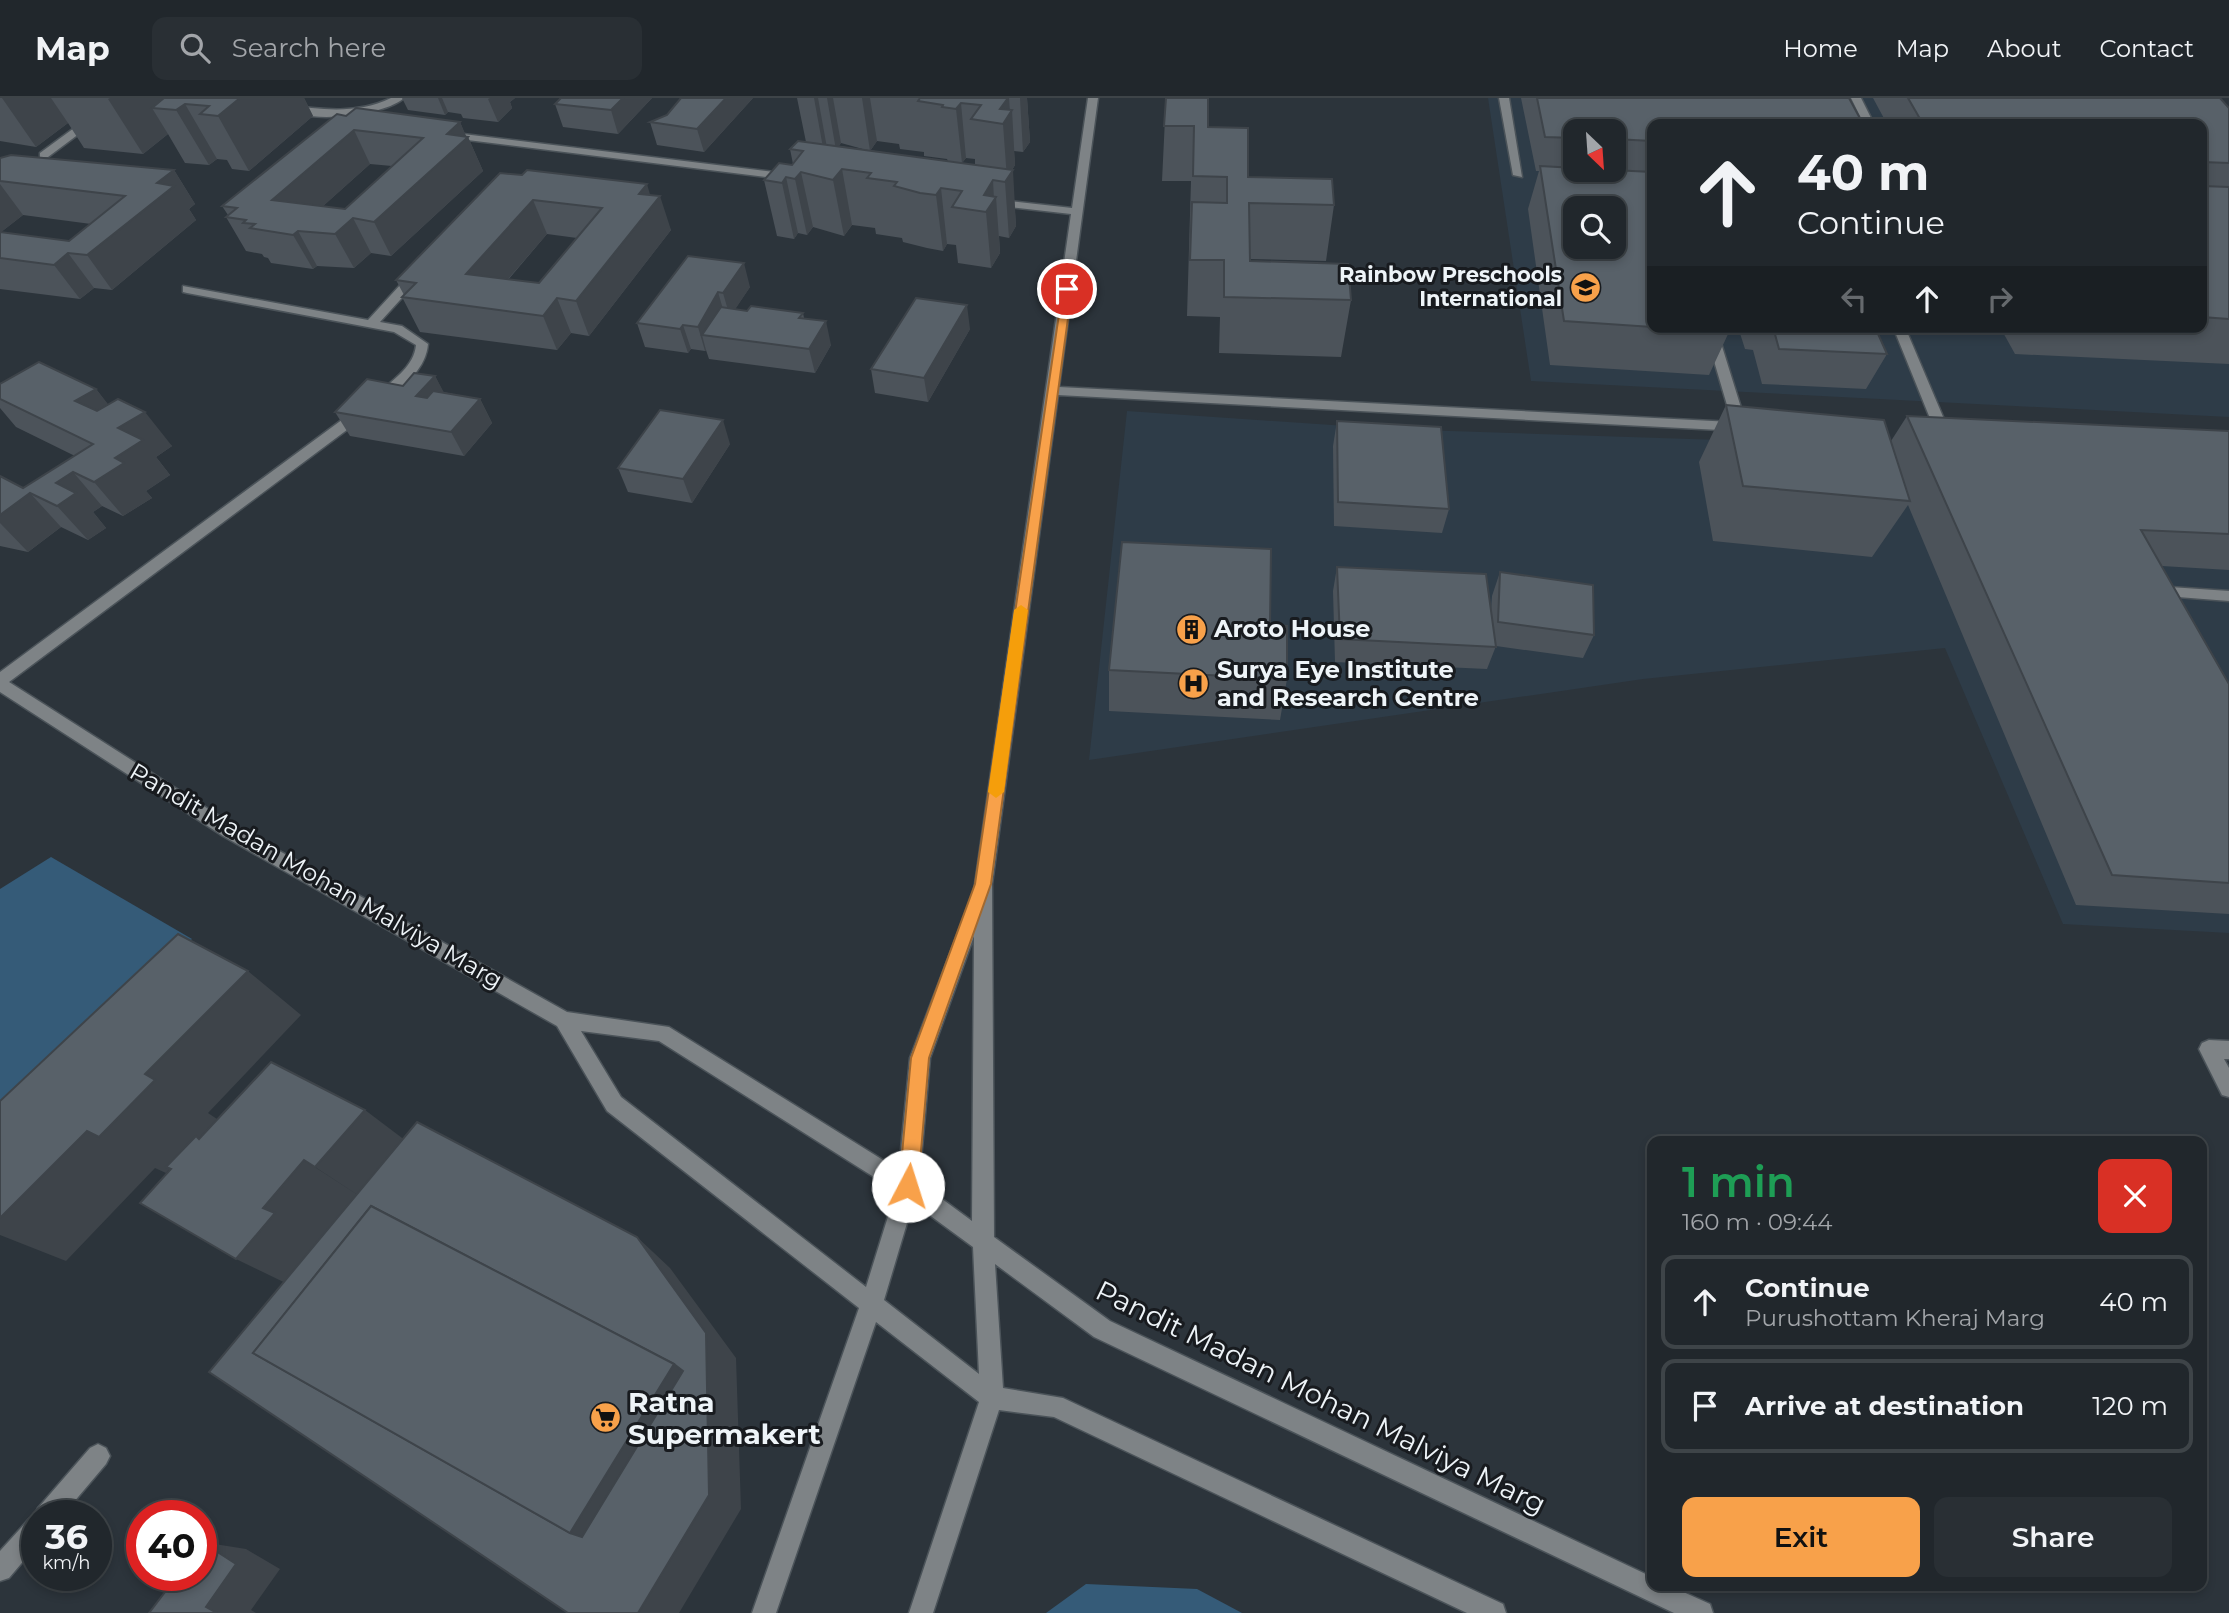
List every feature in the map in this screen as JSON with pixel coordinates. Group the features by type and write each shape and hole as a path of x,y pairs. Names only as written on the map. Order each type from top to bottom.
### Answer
{"street":[{"path":"44,155 122,98"},
{"path":"275,106 323,114 357,114 385,106 399,98"},
{"path":"921,1613 992,1398 983,1244 983,884 1093,98"},
{"path":"1504,98 1518,175"},
{"path":"1856,98 1866,119"},
{"path":"432,133 804,179"},
{"path":"983,201 1079,212"},
{"path":"372,324 428,263"},
{"path":"0,682 386,394 414,366 422,353 422,344 398,329 187,289"},
{"path":"1051,391 1747,428 1712,333"},
{"path":"1901,333 1945,438"},
{"path":"2170,592 2229,596"},
{"name":"Pandit Madan Mohan Malviya Marg","path":"0,682 229,831 564,1020 662,1033 908,1186 983,1244 1102,1329 1647,1587"},
{"path":"764,1613 871,1307 908,1186 920,1058 983,884"},
{"name":"Pandit Madan Mohan Malviya Marg","path":"564,1020 614,1104 871,1307 992,1398 1055,1406 1494,1613"},
{"path":"2229,1051 2209,1049 2229,1088"},
{"path":"60,1500 98,1456"},
{"path":"0,1569 21,1545"},
{"name":"Pandit Madan Mohan Malviya Marg","path":"1655,1591 1701,1613"}],"shaded area":[{"path":"1488,98 2209,98 2229,122 2229,417 1531,381"},
{"path":"1127,411 1390,429 1871,445 2229,465 2229,933 2063,924 1945,648 1643,679 1089,760"},
{"path":"51,857 192,939 0,1121 0,889"},
{"path":"1086,1584 1197,1589 1242,1613 1046,1613"}],"building":[{"path":"164,98 240,98 218,116 200,114 209,106 185,104 176,110 152,108"},
{"path":"561,98 623,98 611,110 555,104"},
{"path":"681,98 726,98 697,129 650,122 667,115"},
{"path":"920,98 1008,98 1000,109 1012,110 1003,124 971,119 981,105 961,103 956,109 918,101"},
{"path":"1166,98 1208,98 1208,127 1248,128 1248,177 1332,179 1334,205 1249,203 1250,261 1348,264 1351,300 1224,297 1224,260 1190,260 1192,202 1227,203 1227,177 1193,176 1194,126 1164,126"},
{"path":"1537,98 1849,98 1860,119 1647,119 1647,141 1626,140 1626,119 1563,119 1563,138 1545,137"},
{"path":"1908,98 2220,98 2229,108 2229,163 2207,162 2207,119 1920,119"},
{"path":"356,108 460,122 447,134 468,137 374,222 353,218 335,234 298,231 293,235 250,228 255,224 226,217 237,208 222,206 337,114 346,116","holes":["354,130 423,138 345,209 272,200"]},
{"path":"798,141 1013,170 1005,182 993,180 984,195 996,197 986,212 952,207 962,191 941,188 936,195 920,193 894,186 897,182 867,178 871,173 842,169 833,180 801,172 795,179 786,177 782,183 764,180 779,163 792,165 803,151 790,149"},
{"path":"11,155 174,170 157,183 174,186 87,255 68,253 54,265 0,258 0,232 69,241 125,196 0,181 0,158"},
{"path":"1540,166 1563,167 1563,182 1626,182 1626,171 1647,172 1647,327 1564,321"},
{"path":"527,170 647,184 639,194 660,196 576,301 557,298 543,316 402,297 416,283 396,280 500,173 522,175","holes":["533,200 602,208 539,283 466,274"]},
{"path":"2207,186 2229,187 2229,319 2207,317"},
{"path":"688,256 744,263 723,293 718,292 698,327 683,325 680,329 637,323"},
{"path":"916,298 967,305 924,378 871,369"},
{"path":"751,306 803,313 799,318 826,321 809,349 702,335 721,307 747,311"},
{"path":"1775,333 1878,333 1887,354 1779,349"},
{"path":"39,362 96,389 75,401 97,411 118,399 145,412 118,428 143,440 115,458 124,463 94,482 73,472 56,483 76,493 57,506 30,493 0,515 0,476 23,488 93,444 0,399 0,384"},
{"path":"414,373 435,376 416,396 427,398 433,391 480,399 451,432 335,412 367,379 403,386"},
{"path":"1726,405 1884,420 1910,501 1743,486"},
{"path":"660,410 723,420 683,479 618,468"},
{"path":"1907,416 2229,431 2229,534 2141,530 2229,684 2229,883 2112,875"},
{"path":"1337,421 1441,427 1449,509 1338,502"},
{"name":"Aroto House","path":"1122,542 1271,549 1270,625 1287,626 1287,679 1109,670"},
{"path":"1337,567 1486,574 1496,647 1340,639"},
{"path":"1500,572 1593,585 1594,635 1498,622"},
{"path":"178,934 248,971 145,1074 155,1080 99,1137 87,1131 0,1218 0,1101"},
{"path":"271,1062 365,1110 315,1167 304,1160 263,1208 275,1213 236,1259 140,1203 171,1169 166,1167 196,1136 199,1139"},
{"path":"417,1122 637,1237 706,1333 709,1495 638,1613 568,1613 209,1372","holes":["371,1206 683,1371 582,1537 570,1533 253,1353"]},
{"path":"371,1206 674,1364 570,1533 253,1353"},
{"path":"217,1552 236,1564 206,1607 217,1613 149,1613 166,1591 217,1591"}],"slow traffic":[{"path":"996,792 1021,610"}],"place":[{"name":"Rainbow Preschools International","path":"1585,287"},
{"name":"Aroto House","path":"1191,629"},
{"name":"Surya Eye Institute and Research Centre","path":"1194,684"},
{"name":"Ratna Supermakert","path":"605,1418"}],"route":[{"path":"908,1186 920,1058 983,884 1067,289"}]}
